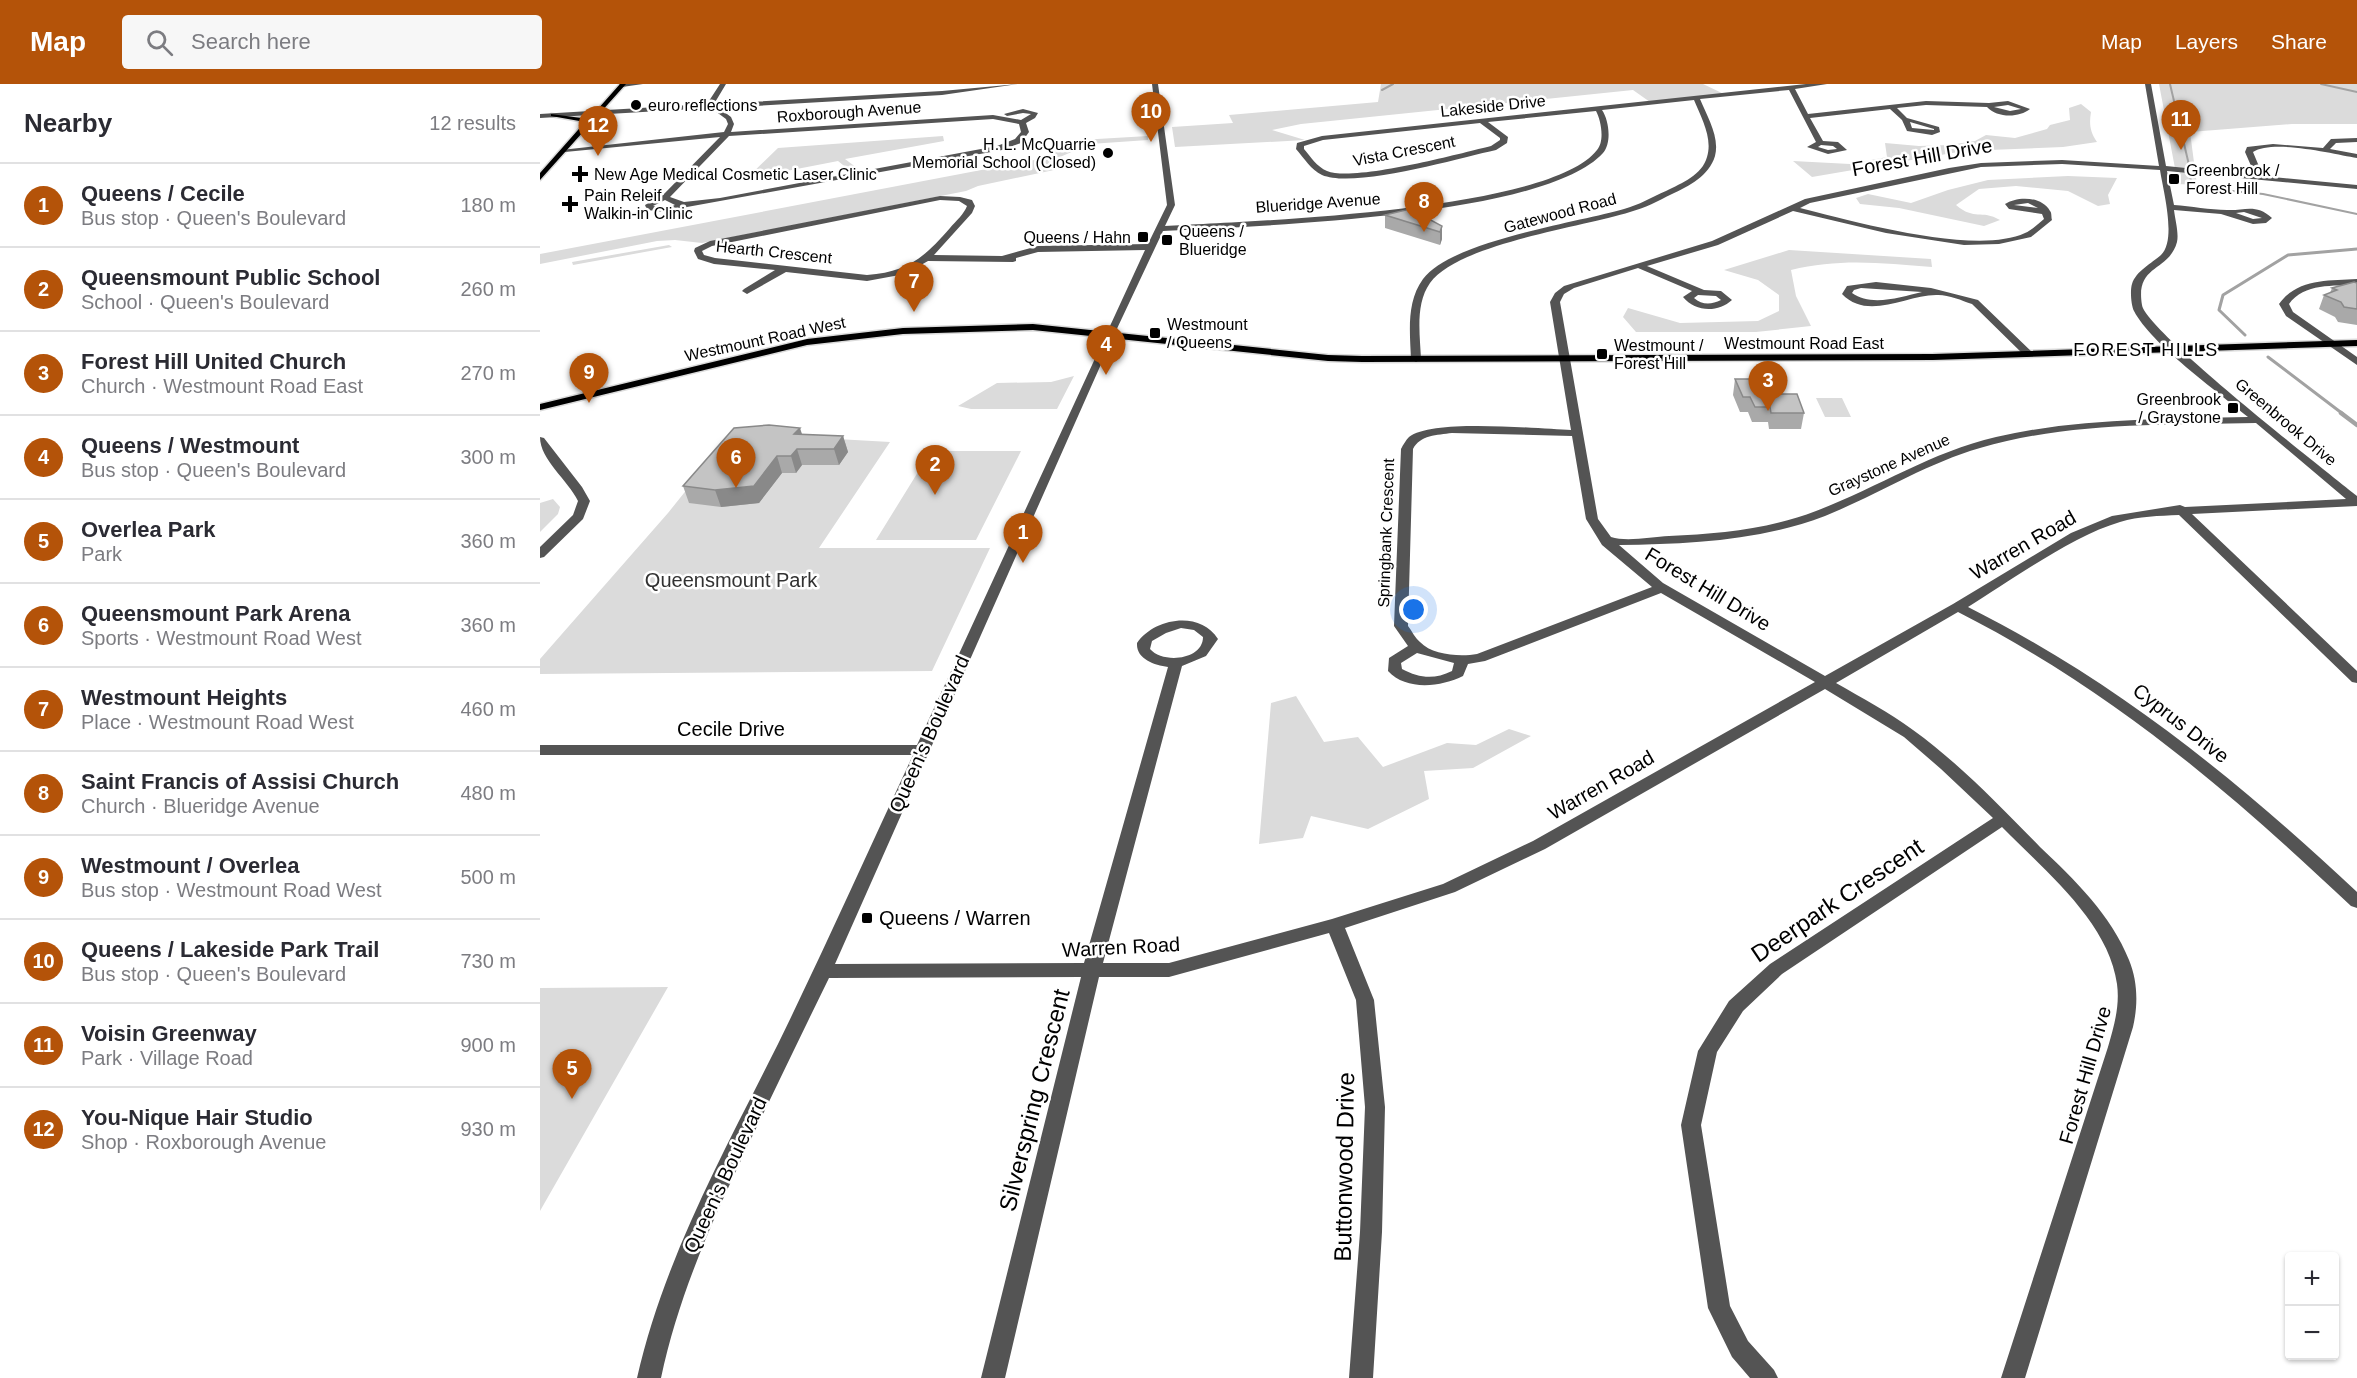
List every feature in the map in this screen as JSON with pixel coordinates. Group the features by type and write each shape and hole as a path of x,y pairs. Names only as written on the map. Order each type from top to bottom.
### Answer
{"main road":[{"path":"540,177 622,84"},
{"path":"553,115 590,121"},
{"name":"Westmount Road West","path":"540,407 767,350 846,336 951,328 1021,327 1108,335"},
{"name":"Westmount Road East","path":"1108,335 1328,358 1416,359 2030,355 2357,343"}],"street":[{"path":"622,84 640,84"},
{"path":"723,84 711,102 729,118 731,124 727,134 668,198 649,205 650,208 666,210 687,204 731,198 999,148 1024,136 1022,122"},
{"path":"540,116 955,92 1015,84"},
{"name":"Queen's Boulevard","path":"649,1378 658,1336 674,1287 701,1221 823,971 1108,335 1161,229 1170,206 1170,187 1155,84"},
{"name":"Lakeside Drive","path":"1308,141 1824,84"},
{"name":"Greenbrook Drive","path":"2148,84 2170,207 2172,247 2136,284 2137,308 2145,321 2174,350 2357,502"},
{"path":"1791,88 1808,116 1820,143"},
{"path":"955,92 955,104"},
{"name":"Gatewood Road","path":"1416,359 1415,317 1421,290 1427,280 1444,266 1477,250 1628,211 1695,179 1707,167 1712,154 1712,141 1697,99"},
{"path":"1808,116 1926,103 1989,105"},
{"path":"1892,107 1905,119"},
{"name":"Blueridge Avenue","path":"1161,229 1419,210 1527,188 1566,174 1587,164 1596,156 1605,142 1601,112 1598,109"},
{"path":"1023,111 1035,113 1033,117 1022,122 993,117 1023,111"},
{"name":"Roxborough Avenue","path":"565,150 727,134 955,116 993,117"},
{"name":"Vista Crescent","path":"1308,141 1300,145 1300,149 1317,169 1334,175 1357,175 1493,148 1504,141 1504,137 1482,121"},
{"path":"2326,152 2327,146 2334,141 2357,140"},
{"path":"2259,176 2249,152 2250,148 2279,146 2357,156"},
{"name":"Forest Hill Drive","path":"2013,1378 2118,1047 2127,1007 2126,981 2121,963 2105,932 2055,870 1920,743 1892,723 1824,682 1662,588 1630,567 1606,542 1592,519 1555,302 1557,295 1565,288 1578,283 1641,266 1721,240 1791,208 1827,196 1980,165 2062,162 2163,168 2259,176 2357,188"},
{"path":"668,198 687,204"},
{"name":"Hearth Crescent","path":"940,198 954,198 969,202 969,211 928,258 911,270 880,277 786,268 714,261 700,257 698,252 699,248 710,244 940,198"},
{"path":"2170,207 2230,213"},
{"path":"1791,208 1912,236 1969,242 1992,242 2024,237 2043,227 2048,220 2047,213"},
{"path":"928,258 1032,258 1056,250 1151,247"},
{"path":"1641,266 1702,292"},
{"path":"747,291 786,268"},
{"path":"2357,282 2298,289 2288,296 2284,304 2289,314 2357,362"},
{"path":"1935,292 1875,303 1859,301 1846,294 1850,288 1863,286 1935,292 1975,302 2030,355"},
{"name":"Graystone Avenue","path":"1606,542 1693,538 1746,532 1784,524 1820,513 1938,458 2007,438 2091,426 2259,420"},
{"name":"Springbank Crescent","path":"1416,647 1401,626 1407,449 1413,440 1427,432 1452,430 1578,433"},
{"path":"540,440 578,489 584,501 579,516 540,554"},
{"name":"Warren Road","path":"823,971 1169,970 1335,925 1449,888 1539,844 1958,607 2075,536 2116,519 2180,509 2357,502"},
{"path":"2180,509 2357,679"},
{"path":"1462,661 1458,673 1447,680 1429,682 1409,679 1395,671 1394,661 1416,647 1462,661 1480,658 1662,588"},
{"name":"Cyprus Drive","path":"1958,607 2083,675 2200,763 2299,846 2357,902"},
{"name":"Silverspring Crescent","path":"993,1378 1086,991 1093,972 1097,947 1176,662"},
{"name":"Cecile Drive","path":"540,750 922,750"},
{"name":"Deerpark Crescent","path":"1766,1378 1740,1349 1719,1308 1691,1125 1708,1051 1736,1006 1776,969 2003,819"},
{"name":"Buttonwood Drive","path":"1335,925 1365,1000 1375,1107 1371,1233 1361,1378"}],"green space":[{"path":"1381,84 1703,84 1724,94 1650,102 1633,90 1301,124 1272,130 1305,140 1175,147 1172,127 1233,123 1229,115 1378,102"},
{"path":"2159,84 2357,84 2357,124 2292,124 2190,132 2197,185 2178,184"},
{"path":"2081,104 2091,112 2091,128 2097,142 2063,147 1964,151 1812,177 1793,161 1850,164 1887,157 1885,143 1919,146 1950,145 1975,141 1986,135 2015,138 2070,120 2069,108"},
{"path":"943,136 944,141 845,159 861,171 853,173 838,161 746,179 778,148"},
{"path":"1148,136 1148,140 1090,144 1060,157 1054,170 978,186 966,191 702,243 657,241 540,264 540,254 1034,160 1080,140"},
{"path":"2068,176 2117,178 2108,195 2110,204 2098,206 2068,191 2016,186 1979,189 1956,205 1968,213 1988,215 2000,220 1984,226 1899,208 1860,204 1856,198 1868,194 1911,203 1948,190 1988,180"},
{"path":"669,245 672,247 573,265 572,262"},
{"path":"1789,250 1931,259 1932,267 1844,263 1791,270 1796,296 1811,326 1756,332 1636,332 1623,317 1628,308 1680,323 1758,321 1779,311 1779,295 1758,280 1724,270"},
{"path":"1074,376 1057,409 971,409 958,406 997,383 1051,382"},
{"path":"1816,398 1842,398 1851,417 1825,417"},
{"name":"Queensmount Park","path":"732,433 890,442 819,548 990,548 932,671 540,674 540,659 668,513"},
{"path":"931,451 1021,451 976,540 876,540"},
{"path":"553,499 560,507 558,514 540,532 540,503"},
{"path":"1296,696 1324,742 1358,737 1383,767 1447,743 1476,745 1509,729 1531,736 1473,768 1424,771 1429,799 1368,829 1311,816 1303,838 1259,844 1271,703"},
{"path":"668,987 540,1211 540,988"}],"building":[{"path":"1410,209 1442,226 1440,232 1385,215"},
{"path":"2357,283 2357,309 2344,307 2341,302 2324,295 2337,290 2332,288"},
{"path":"1735,379 1768,379 1775,394 1797,394 1804,413 1771,413 1770,407 1755,407 1750,397 1743,397"},
{"path":"769,425 800,428 794,434 843,436 834,449 797,449 791,456 777,456 754,486 715,490 683,486 734,428"}],"waterway":[{"path":"1382,90 1393,84"},
{"path":"2170,84 2189,165"},
{"path":"2321,84 2357,92"},
{"path":"2190,175 2192,187 2263,194 2357,214"},
{"path":"2245,335 2219,310 2223,295 2288,255 2357,249"},
{"path":"2268,357 2343,414"},
{"path":"2341,413 2357,425"}],"place":[{"name":"euro reflections","path":"636,105"},
{"name":"Queens / Lakeside Park Trail","path":"1151,142"},
{"name":"Voisin Greenway","path":"2181,150"},
{"name":"H. L. McQuarrie Memorial School (Closed)","path":"1108,153"},
{"name":"You-Nique Hair Studio","path":"598,156"},
{"name":"New Age Medical Cosmetic Laser Clinic","path":"580,174"},
{"name":"Greenbrook / Forest Hill","path":"2174,179"},
{"name":"Pain Releif Walkin-in Clinic","path":"570,204"},
{"name":"Saint Francis of Assisi Church","path":"1424,232"},
{"name":"Queens / Hahn","path":"1143,237"},
{"name":"Queens / Blueridge","path":"1167,240"},
{"name":"Westmount Heights","path":"914,312"},
{"name":"Westmount / Queens","path":"1155,333"},
{"name":"Westmount / Forest Hill","path":"1602,354"},
{"name":"Queens / Westmount","path":"1106,375"},
{"name":"Westmount / Overlea","path":"589,403"},
{"name":"Greenbrook / Graystone","path":"2233,408"},
{"name":"Forest Hill United Church","path":"1768,411"},
{"name":"Queensmount Park Arena","path":"736,488"},
{"name":"Queensmount Public School","path":"935,495"},
{"name":"Queens / Cecile","path":"1023,563"},
{"name":"Queens / Warren","path":"867,918"},
{"name":"Overlea Park","path":"572,1099"}],"district":[{"name":"FOREST HILLS","path":"2146,350"}]}
